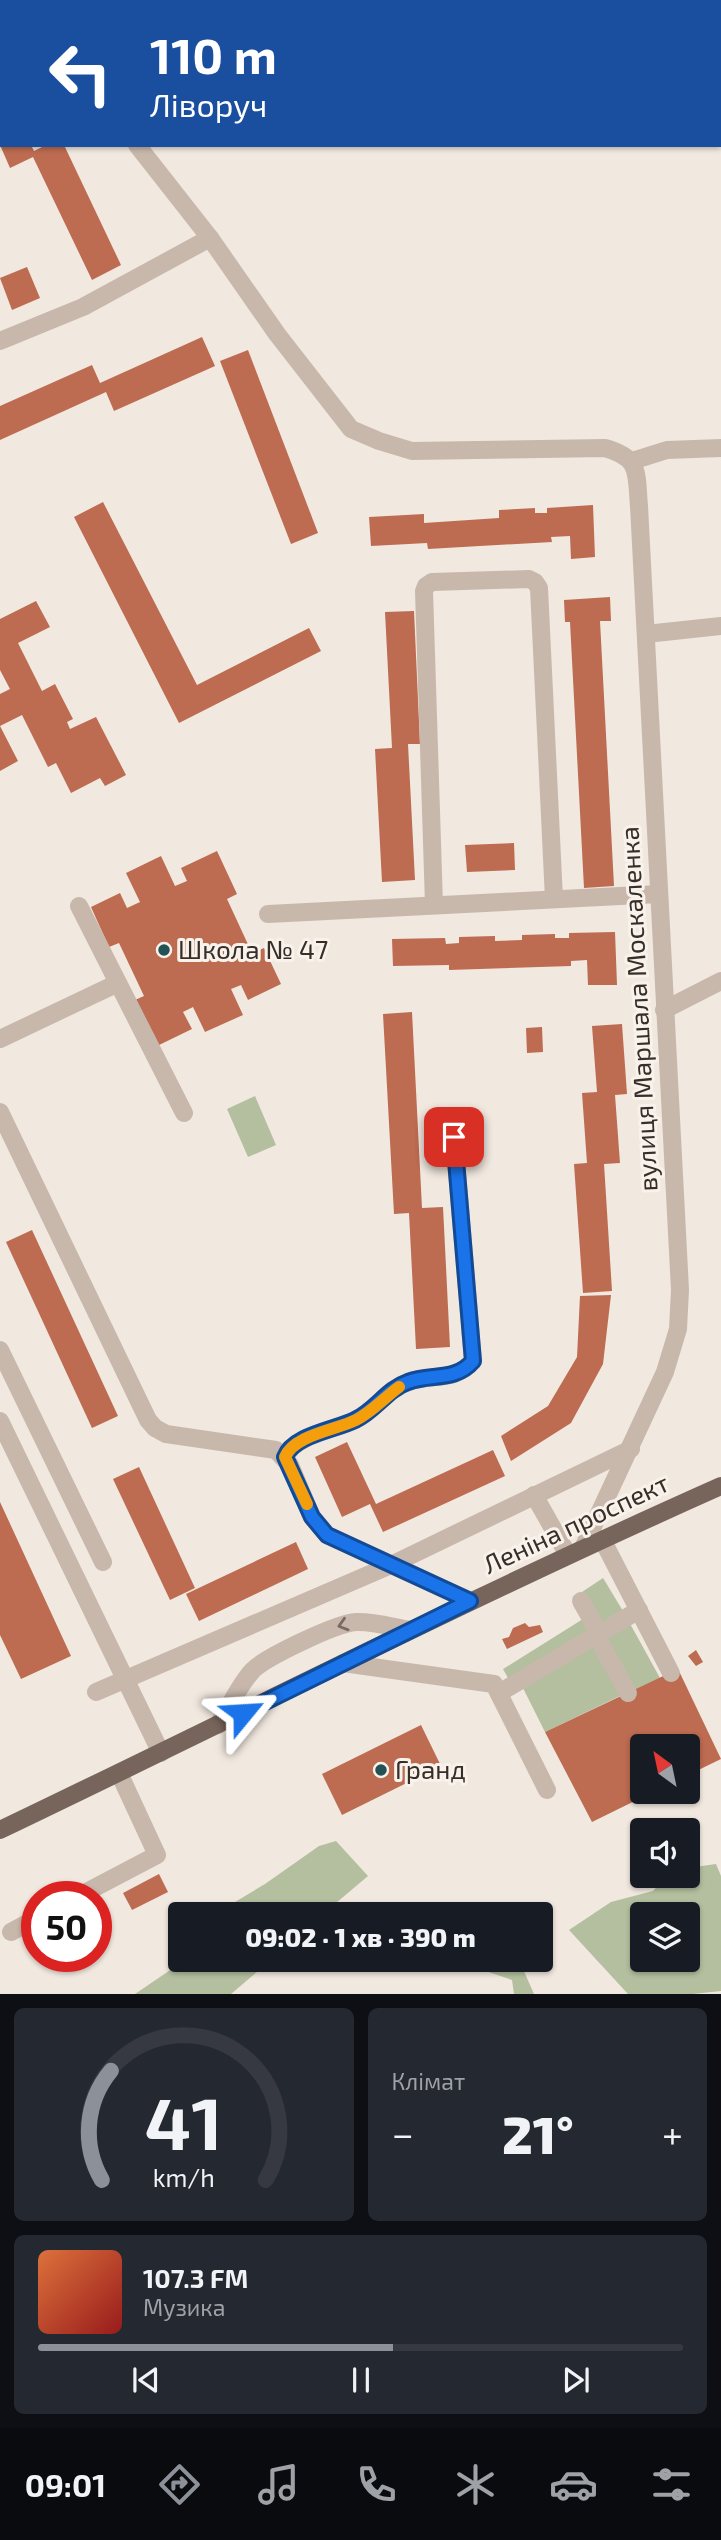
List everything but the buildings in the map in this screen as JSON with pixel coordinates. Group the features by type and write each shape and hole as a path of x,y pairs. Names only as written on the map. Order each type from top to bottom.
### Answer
{"main road":[{"name":"Леніна проспект","path":"0,1830 470,1601 721,1486"}],"street":[{"path":"139,147 351,429 412,451 605,449 627,457 667,450 721,447"},
{"path":"0,341 83,307 209,238"},
{"name":"вулиця Маршала Москаленка","path":"576,1552 631,1449 665,1372 678,1329 681,1290 639,506 636,474 627,457"},
{"path":"434,905 424,592 426,586 432,582 529,579 539,588 554,899"},
{"path":"646,634 721,626"},
{"path":"268,914 659,894"},
{"path":"79,906 184,1113"},
{"path":"664,1010 721,981"},
{"path":"0,1039 118,983"},
{"path":"0,1112 148,1420 155,1429 276,1450 285,1457 318,1526 327,1535 470,1601"},
{"path":"285,1457 289,1448 297,1442 369,1413 401,1385 409,1381 456,1375 473,1361 454,1137"},
{"path":"0,1350 103,1562"},
{"path":"0,1421 161,1753"},
{"path":"96,1692 391,1565 631,1449"},
{"path":"534,1495 576,1552"},
{"path":"602,1539 671,1673"},
{"path":"581,1601 628,1693"},
{"path":"499,1693 639,1611"},
{"path":"218,1726 253,1670 265,1661 335,1627 352,1622 410,1630"},
{"path":"343,1663 494,1684 547,1790"},
{"path":"107,1881 157,1855 119,1773"},
{"path":"11,1932 21,1927"}],"green space":[{"path":"255,1096 276,1145 248,1157 227,1109"},
{"path":"603,1578 626,1616 601,1632 582,1592"},
{"path":"583,1619 592,1632 508,1678 503,1669"},
{"path":"628,1620 660,1678 630,1692 599,1637"},
{"path":"595,1637 624,1694 545,1732 520,1682"},
{"path":"336,1841 368,1876 337,1902 235,1902 265,1884 319,1846"},
{"path":"716,1864 721,1876 721,1991 628,1994 569,1930 611,1902 656,1888 700,1888 700,1866"},
{"path":"168,1972 257,1972 231,1994 135,1994"},
{"path":"488,1972 524,1972 534,1994 514,1994 512,1980"}],"slow traffic":[{"path":"307,1504 285,1457 289,1448 297,1442 369,1413 399,1387"}],"place":[{"name":"Школа № 47","path":"164,950"},
{"name":"Гранд","path":"381,1770"}],"route":[{"path":"243,1713 470,1601 327,1535 312,1517 285,1457 289,1448 297,1442 369,1413 401,1385 409,1381 456,1375 473,1361 454,1137"}]}
